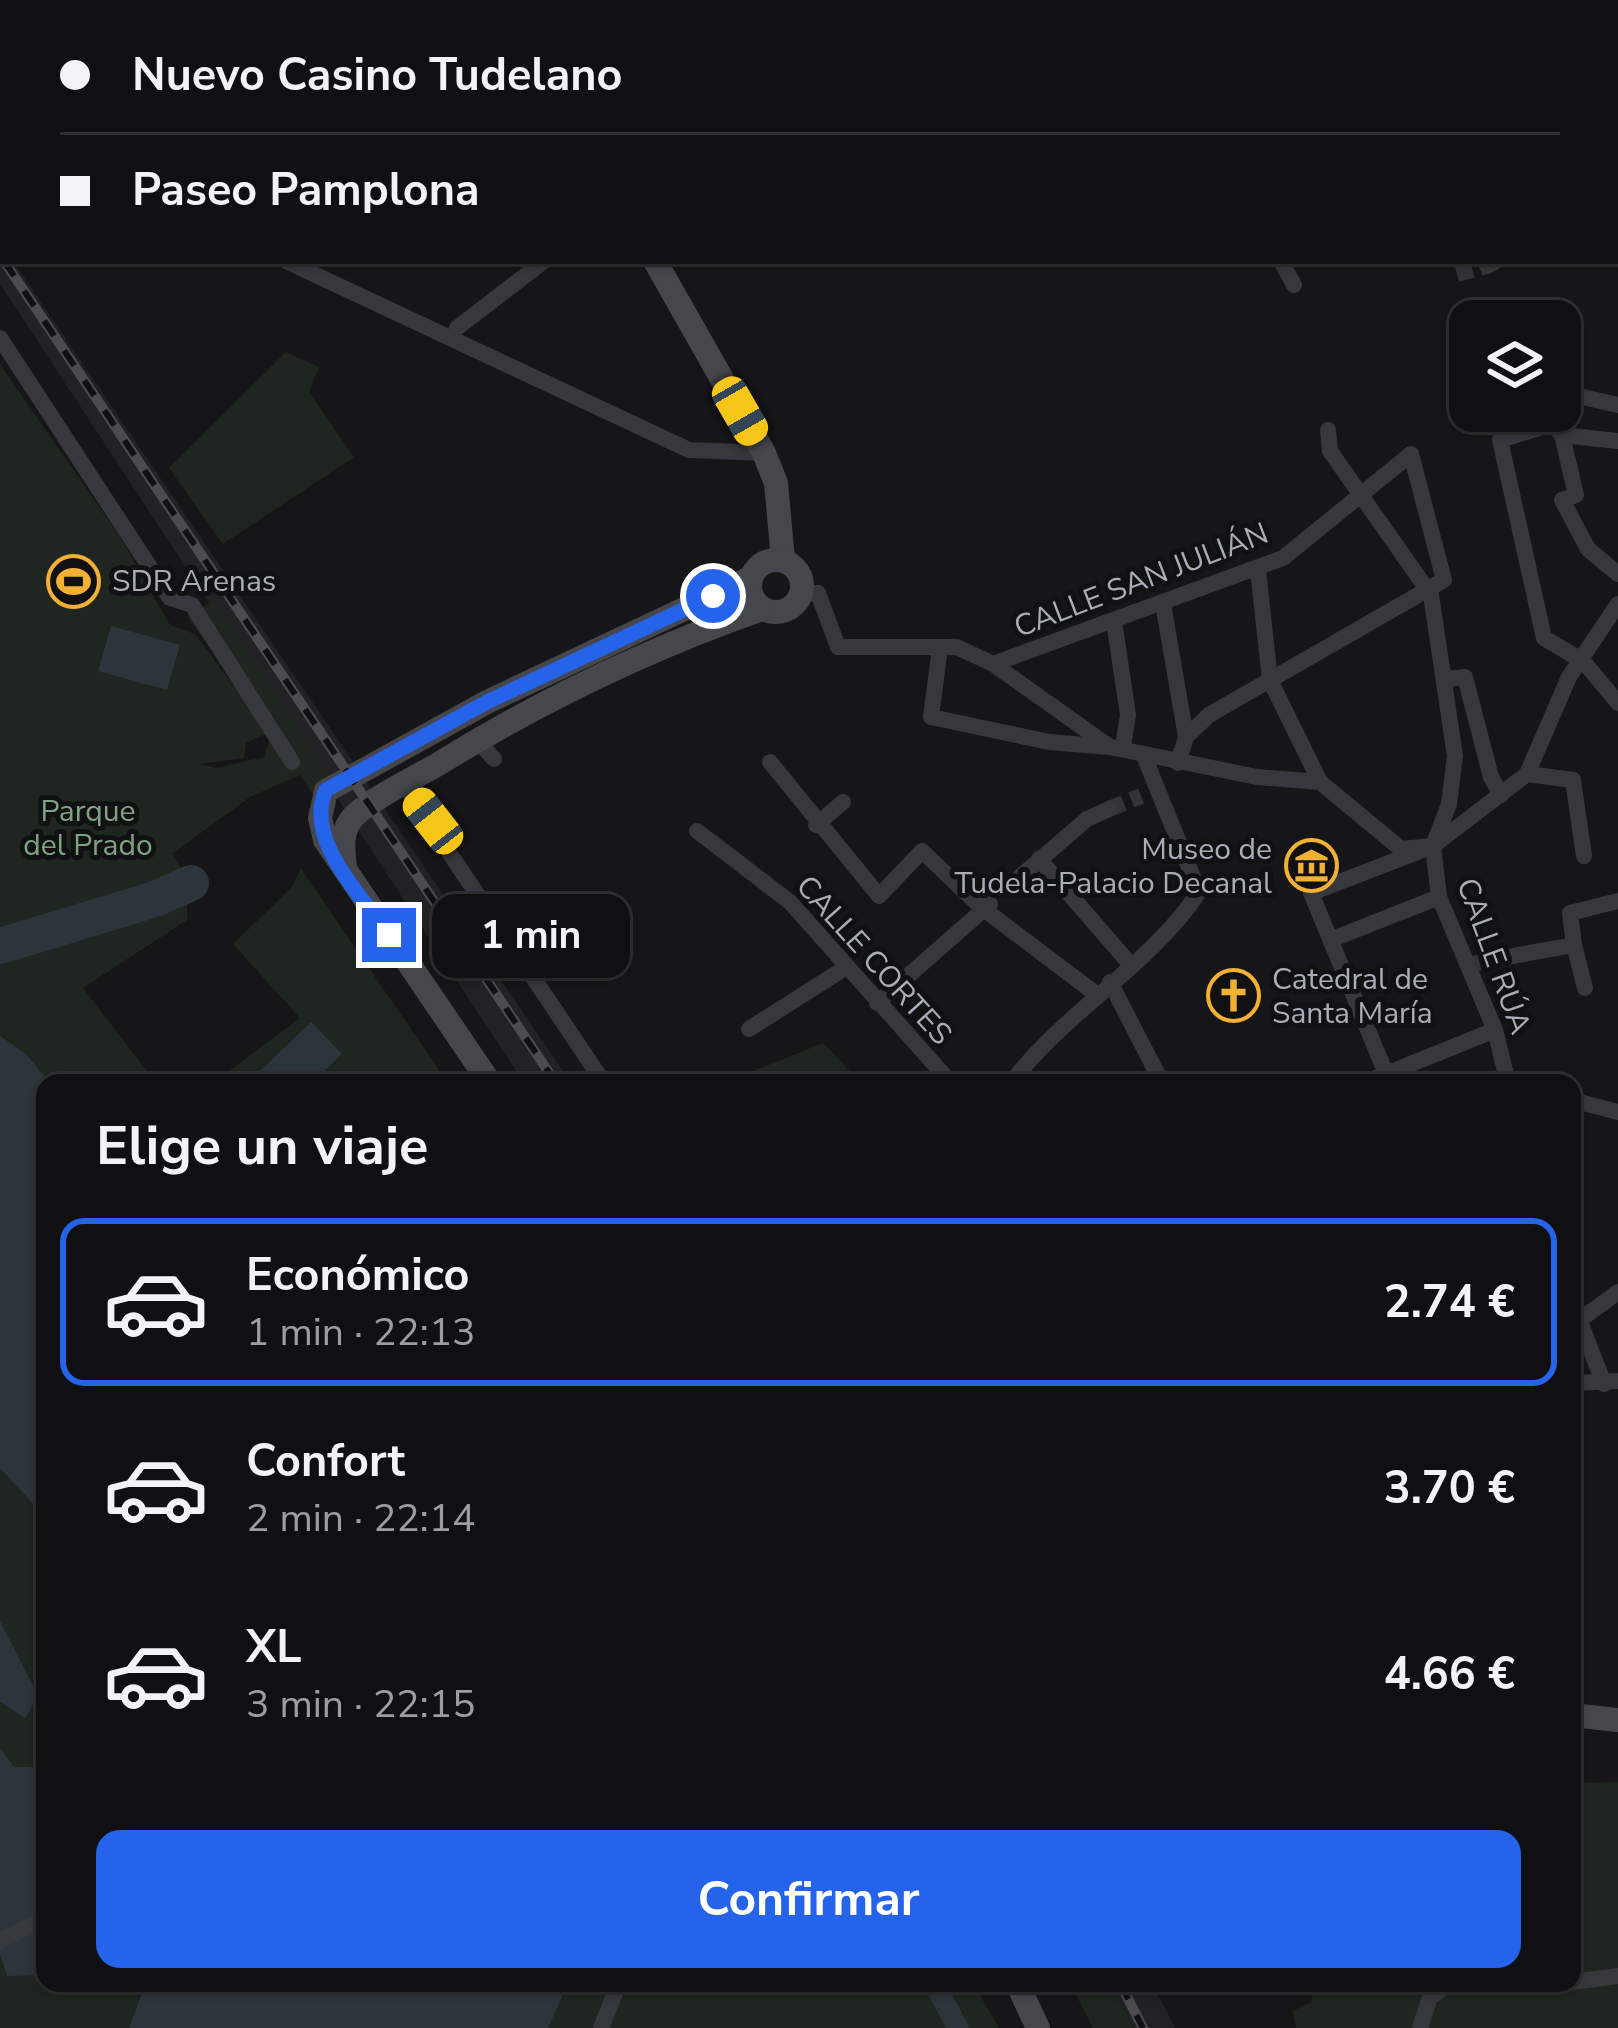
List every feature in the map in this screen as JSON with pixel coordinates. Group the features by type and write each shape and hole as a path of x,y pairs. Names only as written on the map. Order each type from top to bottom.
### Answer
{"main road":[{"path":"658,264 764,453 776,483 783,560"},
{"path":"345,872 343,839 352,818 404,784 485,750 641,655 762,609 786,610 809,594 799,572 783,560 765,562 750,578 487,702 326,790 320,818 325,840 345,872 484,1074"},
{"path":"750,578 752,596 762,609"},
{"path":"1581,1716 1618,1720"},
{"path":"1021,1992 1038,2028"}],"street":[{"path":"292,264 689,450 764,453"},
{"path":"457,328 540,264"},
{"path":"1283,264 1294,285"},
{"path":"0,338 170,598 192,605 292,762"},
{"path":"1581,397 1618,405"},
{"path":"1328,430 1330,451 1426,586 1447,679 1455,756 1449,804 1433,846"},
{"path":"1509,432 1501,440 1544,638 1583,662 1618,703"},
{"path":"1559,432 1576,495 1562,500 1588,549 1618,574"},
{"path":"1562,435 1618,441"},
{"name":"CALLE SAN JULIÁN","path":"993,664 1283,558 1411,454 1444,580 1426,586"},
{"path":"1258,570 1270,680 1320,782 1401,849 1433,846"},
{"path":"1186,737 1209,715 1426,586"},
{"path":"809,594 838,646 957,647 993,664 1116,746"},
{"path":"1163,604 1186,737 1178,763"},
{"path":"1385,1074 1311,892 1433,846 1527,774 1569,677 1618,604"},
{"path":"1114,621 1128,715 1116,746"},
{"path":"940,648 931,717 1116,746 1178,763 1320,782"},
{"path":"1447,679 1465,676 1491,777 1501,795"},
{"path":"1018,1074 1038,1046 1130,964 1162,942 1199,892 1149,792 1144,756"},
{"path":"770,762 816,825 879,896 922,851 986,905 1103,988 1156,1074"},
{"path":"1527,774 1573,780 1584,856"},
{"path":"404,784 598,1074"},
{"path":"816,825 843,802"},
{"path":"1012,883 1088,819 1109,809"},
{"name":"CALLE CORTES","path":"697,831 790,902 943,1074"},
{"name":"CALLE RÚA","path":"1433,846 1439,897 1495,1030 1506,1074"},
{"path":"1040,859 1130,964"},
{"path":"1330,940 1439,897"},
{"path":"1585,988 1570,913 1618,901"},
{"path":"877,1003 986,905"},
{"path":"1507,957 1574,945"},
{"path":"748,1029 845,968"},
{"path":"1396,1074 1495,1030"},
{"path":"1426,1061 1428,1074"},
{"path":"1581,1102 1618,1112"},
{"path":"1611,1383 1581,1319 1618,1292"},
{"path":"0,1941 36,1923"},
{"path":"1581,1981 1618,1976"},
{"path":"601,2028 615,1992"},
{"path":"1420,2028 1430,1997 1438,1992"}],"shaded area":[{"path":"0,264 15,264 565,1074 518,1074 0,284"},
{"path":"111,626 180,645 167,690 98,671"},
{"path":"311,1022 342,1054 321,1074 260,1071"},
{"path":"0,1036 27,1055 43,1074 36,1074 36,1506 0,1468"},
{"path":"0,1621 36,1699 25,1718 0,1702"},
{"path":"0,1748 14,1767 36,1767 36,1975 7,1976 0,1954"},
{"path":"143,1992 564,1992 548,2028 129,2028"},
{"path":"1116,1992 1157,1992 1175,2028 1134,2028"}],"green space":[{"path":"286,352 319,367 309,392 354,457 223,544 169,468"},
{"name":"Parque del Prado","path":"0,364 120,537 170,625 195,634 268,732 246,743 244,758 200,764 216,768 264,757 272,730 187,617 213,601 330,779 313,795 300,775 250,797 172,854 198,894 187,903 187,920 83,988 149,1074 36,1074 36,1992 978,1992 999,2028 0,2028"},
{"path":"301,869 442,1074 225,1074 300,1018 233,944 292,887"},
{"path":"823,1043 856,1074 746,1074"},
{"path":"1618,1782 1618,2028 1296,2028 1293,2011 1311,2002 1313,1992 1581,1992 1581,1783"},
{"path":"1075,1992 1116,1992 1134,2028 1093,2028"}],"waterway":[{"path":"0,946 155,899 191,883"},
{"path":"939,1992 958,2028"}],"tunnel":[{"path":"1457,274 1487,266"},
{"path":"1109,809 1141,796"},
{"path":"1464,966 1507,957"}],"railway":[{"path":"6,264 550,1074"},
{"path":"1125,1992 1143,2028"}],"place":[{"name":"SDR Arenas","path":"73,581"},
{"name":"Museo de Tudela-Palacio Decanal","path":"1311,866"},
{"name":"Catedral de Santa María","path":"1233,996"}],"route":[{"path":"389,935 325,840 320,818 326,790 487,702 713,596"}]}
